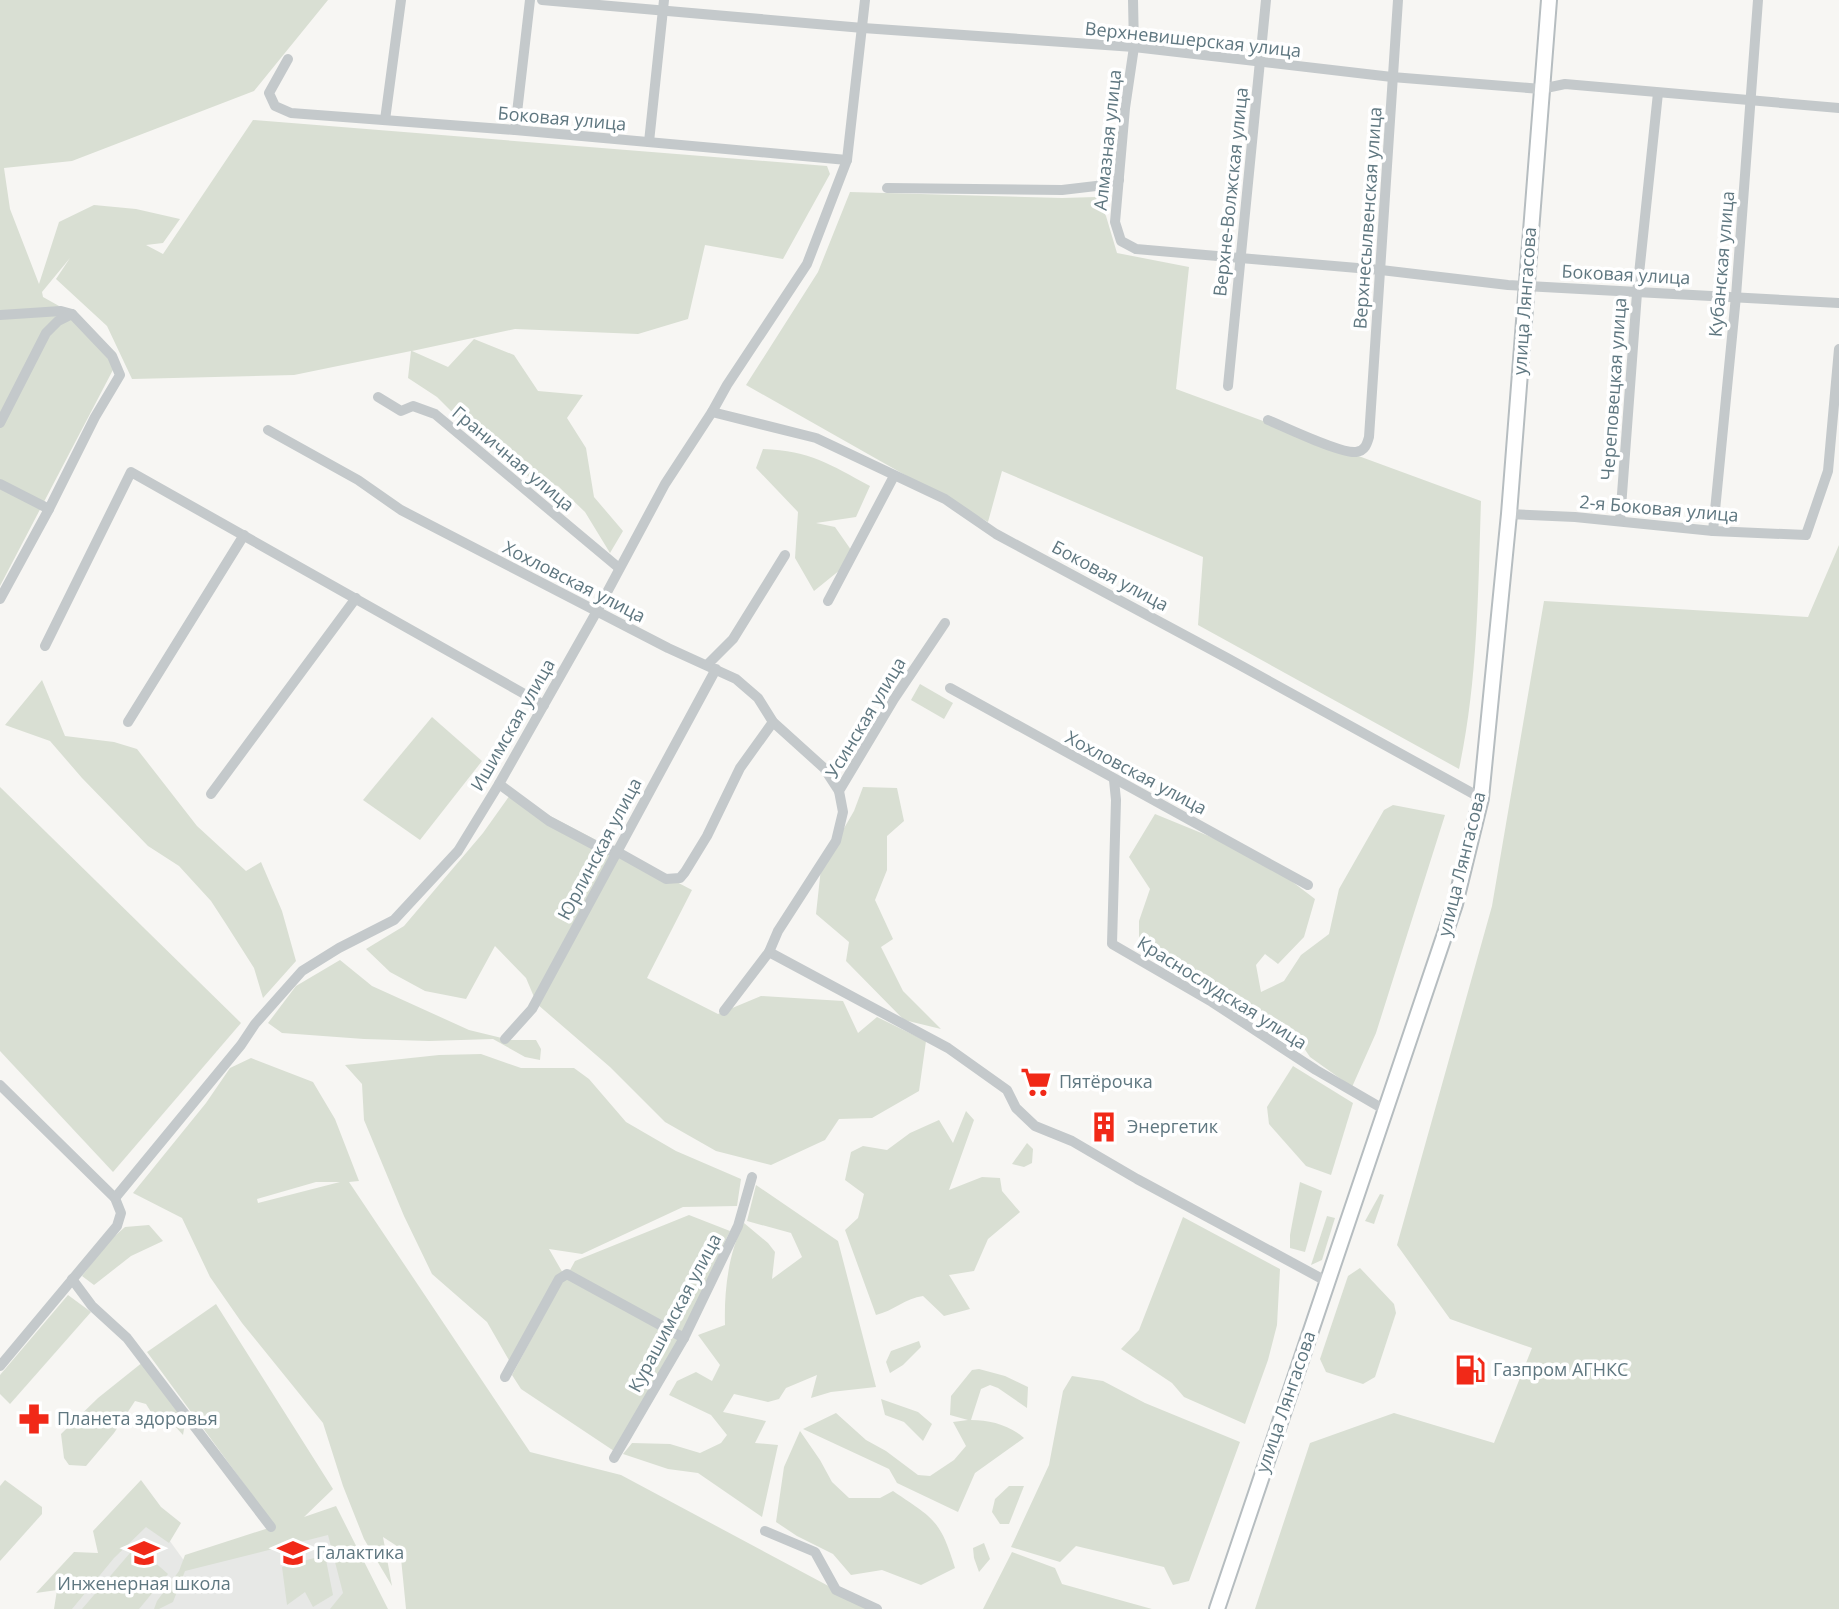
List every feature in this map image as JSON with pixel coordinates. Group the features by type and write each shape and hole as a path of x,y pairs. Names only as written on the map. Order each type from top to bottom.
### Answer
{"main road":[{"name":"улица Лянгасова","path":"1217,1609 1455,904 1481,798 1509,514 1549,0"}],"street":[{"path":"385,120 401,0"},
{"path":"516,130 530,0"},
{"name":"Верхневишерская улица","path":"542,0 863,28 1134,47 1261,64 1392,77 1541,89 1565,85 1839,108"},
{"path":"649,142 664,0"},
{"name":"Ишимская улица","path":"115,1198 241,1045 255,1024 302,971 339,948 394,920 458,850 544,705 665,484 727,384 807,264 847,160 865,0"},
{"name":"Алмазная улица","path":"1121,241 1115,222 1125,108 1134,47 1133,0"},
{"name":"Верхне-Волжская улица","path":"1228,386 1266,0"},
{"name":"Верхнесылвенская улица","path":"1268,420 1346,452 1361,451 1369,437 1398,0"},
{"name":"Кубанская улица","path":"1713,531 1736,296 1758,0"},
{"name":"Боковая улица","path":"288,59 269,93 275,106 291,113 847,160"},
{"name":"Череповецкая улица","path":"1620,521 1637,293 1658,93"},
{"path":"887,188 1062,190 1119,180"},
{"name":"Боковая улица","path":"1121,241 1136,249 1381,270 1526,286 1839,303"},
{"path":"0,315 61,311 72,314 112,356 120,375 95,417 0,599"},
{"path":"0,423 46,333 58,321 72,314"},
{"name":"2-я Боковая улица","path":"1509,514 1620,521 1713,531 1806,535 1828,471 1839,349"},
{"name":"Граничная улица","path":"378,397 401,411 413,406 435,414 619,568"},
{"name":"Боковая улица","path":"712,412 816,438 945,499 996,534 1481,798"},
{"name":"Хохловская улица","path":"268,430 358,480 401,510 668,648 736,679 758,698 773,723 824,768 839,791"},
{"path":"46,646 131,472 544,705"},
{"path":"828,601 894,476"},
{"path":"0,484 49,509"},
{"path":"128,722 244,535"},
{"name":"Юрлинская улица","path":"505,1039 532,1009 711,667 733,639 785,555"},
{"path":"211,794 356,598"},
{"name":"Усинская улица","path":"724,1011 769,952 778,931 836,841 843,812 839,791 894,699 945,623"},
{"name":"Хохловская улица","path":"950,688 1308,885"},
{"path":"499,784 549,821 602,849 616,851 666,879 680,878 707,836 740,768 773,723"},
{"name":"Краснослудская улица","path":"1114,780 1116,800 1112,944 1212,1002 1316,1070 1385,1110"},
{"path":"769,952 948,1048 1007,1090 1016,1108 1035,1126 1072,1142 1326,1281"},
{"path":"0,1085 115,1198 121,1213 117,1226 0,1366"},
{"name":"Курашимская улица","path":"614,1458 684,1338 738,1226 752,1177"},
{"path":"505,1377 563,1275 573,1275 684,1338"},
{"path":"72,1279 92,1306 127,1338 271,1527"},
{"path":"765,1531 815,1552 836,1590 877,1609"}],"shaded area":[{"path":"0,0 328,0 254,91 72,161 4,168 10,209 39,284 59,222 94,205 136,209 180,219 163,243 146,245 163,254 253,120 827,166 830,174 783,259 705,245 688,319 638,334 515,329 412,351 448,367 474,339 514,355 538,391 583,395 567,418 586,448 594,497 623,531 610,553 585,512 558,486 530,478 460,420 437,397 408,378 411,351 294,375 132,379 107,326 56,279 70,258 42,292 43,297 68,311 115,366 0,586"},
{"path":"850,192 1096,197 1106,216 1117,253 1189,267 1176,389 1481,501 1474,669 1459,769 1198,625 1203,557 1002,471 988,522 746,385 818,272"},
{"path":"763,449 807,456 831,465 870,486 856,517 816,523 835,527 856,557 814,591 795,558 798,512 756,468"},
{"path":"1839,545 1839,1609 1255,1609 1310,1443 1394,1413 1494,1443 1532,1348 1450,1319 1397,1245 1492,906 1544,601 1808,617"},
{"path":"42,680 65,736 114,742 137,749 197,826 246,871 261,862 282,911 296,961 263,998 254,968 211,901 179,866 148,846 50,741 5,725"},
{"path":"920,684 953,703 944,719 911,700"},
{"path":"432,717 482,761 420,840 363,800"},
{"path":"0,787 241,1023 113,1172 0,1051"},
{"path":"863,787 897,788 904,821 887,836 887,870 875,900 893,939 881,947 903,991 941,1029 904,1020 846,961 849,942 816,914 821,868 854,811"},
{"path":"510,795 692,890 647,978 718,1014 761,996 843,1001 858,1033 877,1017 926,1041 919,1091 872,1118 839,1119 825,1140 771,1165 716,1151 665,1122 610,1067 537,1004 526,978 495,946 466,999 425,991 390,972 366,949 404,926 483,833"},
{"path":"1393,805 1445,815 1376,1033 1352,1087 1310,1057 1289,1026 1244,1003 1139,941 1139,921 1150,889 1129,857 1155,814 1260,857 1315,899 1304,937 1278,964 1265,954 1256,965 1261,992 1284,981 1301,955 1329,934 1339,889 1384,810"},
{"path":"340,960 372,986 469,1030 510,1040 536,1040 541,1049 540,1060 525,1057 493,1039 364,1039 282,1033 268,1023 296,986"},
{"path":"481,1054 521,1068 574,1068 589,1079 626,1122 676,1151 741,1179 737,1206 683,1207 582,1254 549,1249 564,1275 564,1281 575,1261 689,1215 730,1231 679,1340 614,1451 521,1389 512,1375 534,1334 510,1362 487,1322 432,1274 404,1216 364,1120 362,1084 345,1065 439,1055"},
{"path":"251,1058 313,1082 335,1119 359,1181 349,1182 530,1452 621,1475 867,1609 406,1609 400,1548 383,1537 392,1586 364,1539 343,1486 323,1423 242,1323 210,1277 182,1218 133,1193 206,1103 230,1068","holes":["316,1182 340,1182 258,1203 257,1199"]},
{"path":"1293,1066 1353,1103 1331,1175 1306,1166 1269,1124 1267,1107"},
{"path":"966,1111 974,1120 949,1190 982,1177 1000,1178 1002,1191 1020,1212 988,1239 974,1271 949,1275 970,1309 944,1316 923,1296 876,1315 845,1230 858,1218 864,1194 845,1180 851,1152 863,1146 887,1150 910,1133 939,1120 953,1143"},
{"path":"1027,1143 1033,1149 1032,1163 1024,1167 1012,1164"},
{"path":"1300,1182 1322,1191 1305,1252 1290,1248"},
{"path":"756,1185 838,1241 876,1387 831,1392 811,1398 817,1375 786,1388 779,1399 768,1402 734,1394 723,1412 766,1421 755,1443 778,1445 762,1517 698,1473 668,1469 623,1454 632,1443 670,1444 700,1453 721,1443 727,1435 711,1415 669,1395 677,1381 696,1372 712,1381 720,1365 698,1335 725,1325 728,1273 734,1247 744,1223 775,1252 772,1279 802,1257 791,1233 747,1221"},
{"path":"1380,1194 1384,1195 1374,1224 1365,1221"},
{"path":"1327,1216 1335,1218 1322,1260 1311,1265"},
{"path":"1183,1217 1280,1269 1277,1325 1268,1360 1245,1424 1184,1397 1172,1383 1121,1349 1139,1330"},
{"path":"149,1225 163,1241 131,1256 94,1285 82,1276 109,1241 125,1227"},
{"path":"1360,1268 1394,1304 1396,1313 1375,1377 1363,1384 1326,1372 1320,1359 1348,1276"},
{"path":"68,1295 91,1312 10,1404 0,1394 0,1375"},
{"path":"216,1304 333,1489 304,1517 336,1506 388,1609 330,1609 343,1593 328,1535 185,1571 173,1602 154,1609 179,1571 185,1555 275,1526 147,1352"},
{"path":"919,1341 921,1347 903,1365 890,1373 886,1362 891,1351"},
{"path":"148,1358 186,1417 183,1435 174,1425 158,1423 146,1404 135,1401 114,1433 86,1466 69,1465 64,1458 61,1434 98,1398"},
{"path":"979,1369 1005,1376 1028,1387 1027,1408 990,1385 981,1389 971,1420 999,1424 1024,1438 975,1473 958,1512 897,1483 889,1469 803,1429 836,1413 866,1440 918,1475 930,1476 954,1460 966,1446 953,1422 968,1420 950,1415 951,1396 972,1370"},
{"path":"1072,1376 1103,1381 1145,1403 1240,1442 1189,1581 1173,1585 1164,1567 1076,1546 1060,1562 1011,1547 1049,1465 1063,1391"},
{"path":"881,1399 918,1412 932,1424 923,1441 904,1422 885,1415"},
{"path":"800,1431 832,1482 849,1498 880,1498 893,1491 927,1515 940,1529 955,1568 921,1585 882,1570 851,1575 833,1554 776,1522 784,1467"},
{"path":"5,1480 42,1507 42,1514 0,1561 0,1486"},
{"path":"141,1480 161,1507 181,1523 169,1543 146,1527 114,1558 72,1609 54,1609 57,1590 36,1593 74,1552 98,1553 93,1531"},
{"path":"1009,1486 1024,1486 1009,1524 1000,1524 992,1512 995,1499"},
{"name":"Галактика","path":"140,1516 167,1537 190,1569 332,1524 381,1609 63,1609"},
{"path":"984,1543 990,1559 979,1572 973,1548"},
{"path":"136,1546 168,1574 139,1609 82,1609"},
{"path":"1012,1552 1055,1568 1062,1584 1152,1609 983,1609"},
{"path":"325,1555 333,1595 313,1607 305,1592 287,1605 282,1567"}],"place":[{"name":"Пятёрочка","path":"1036,1082"},
{"name":"Энергетик","path":"1104,1127"},
{"name":"Газпром АГНКС","path":"1470,1370"},
{"name":"Планета здоровья","path":"34,1419"},
{"name":"Инженерная школа","path":"144,1553"},
{"name":"Галактика","path":"293,1553"}]}
